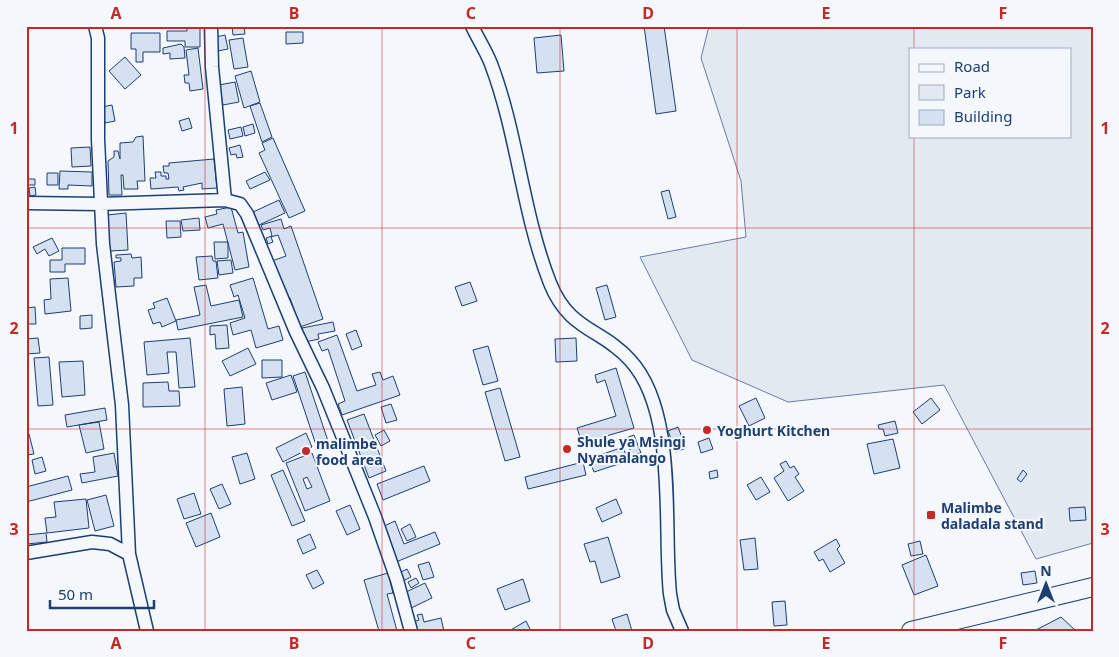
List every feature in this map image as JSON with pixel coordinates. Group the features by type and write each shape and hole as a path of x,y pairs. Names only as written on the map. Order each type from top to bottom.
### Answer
{"main road":[{"path":"917,630 1093,587"}],"street":[{"path":"94,26 98,38 100,204 122,405 129,554 147,631"},
{"path":"211,26 212,67 225,200"},
{"path":"472,26 490,62 499,90 511,130 531,227 553,290 565,310 582,326 630,360 648,388 660,421 670,594 673,610 682,631"},
{"path":"26,203 100,204 225,200 240,204 247,214 292,324 323,388 375,517 397,580 411,631"},
{"path":"26,552 92,542 110,544 129,554"}],"green space":[{"path":"709,26 1093,26 1093,543 1036,559 944,385 788,402 692,360 640,257 746,237 741,181 701,58"}],"building":[{"path":"232,26 244,26 245,34 233,35"},
{"path":"644,26 664,26 676,111 656,114"},
{"path":"187,28 200,28 200,47 185,47 185,41 167,41 167,31 187,31"},
{"path":"286,32 303,32 303,43 286,44"},
{"path":"131,33 160,33 160,52 143,52 143,62 136,62 136,49 131,49"},
{"path":"225,35 228,49 218,51 216,37"},
{"path":"561,35 564,71 537,73 534,38"},
{"path":"243,38 248,67 234,69 229,40"},
{"path":"181,44 184,47 185,58 170,59 170,53 163,54 163,48"},
{"path":"198,48 203,89 190,91 189,83 185,83 184,75 189,75 186,50"},
{"path":"125,57 141,75 125,89 109,71"},
{"path":"251,71 260,102 244,108 235,76"},
{"path":"235,82 239,102 223,105 219,85"},
{"path":"260,103 272,137 262,142 250,106"},
{"path":"112,105 115,121 105,123 102,107"},
{"path":"189,118 192,128 182,131 179,121"},
{"path":"253,124 255,133 245,136 243,127"},
{"path":"241,127 243,136 230,139 228,130"},
{"path":"143,136 145,181 137,181 138,189 124,189 123,175 121,175 122,195 109,195 108,161 114,157 114,151 118,151 120,159 120,143 133,142 136,137"},
{"path":"273,138 305,211 289,218 259,153 265,150 262,143"},
{"path":"240,145 243,157 237,158 236,154 231,155 229,148"},
{"path":"90,147 91,166 72,167 71,148"},
{"path":"214,159 217,188 202,189 202,183 183,187 184,190 179,191 178,187 151,189 150,178 156,178 155,172 161,172 161,176 166,176 166,179 169,179 168,173 164,173 163,166 169,166 169,163"},
{"path":"60,171 92,172 92,186 68,185 68,189 59,189"},
{"path":"265,172 270,180 250,189 246,181"},
{"path":"47,173 58,173 58,185 47,185"},
{"path":"26,179 35,179 35,185 26,185"},
{"path":"35,187 36,195 30,196 29,188"},
{"path":"669,190 676,217 668,219 661,192"},
{"path":"279,200 285,213 257,226 251,213"},
{"path":"231,207 238,233 243,232 249,267 235,270 223,224 208,228 205,217 217,214 216,210"},
{"path":"126,213 128,250 110,251 107,215"},
{"path":"199,218 200,230 183,231 181,220"},
{"path":"281,219 284,229 291,226 323,319 300,327 290,298 286,299 272,261 286,256 278,235 271,237 273,242 268,244 266,238 272,236 270,228 263,230 261,225"},
{"path":"166,221 180,221 181,237 167,238"},
{"path":"52,238 59,251 49,256 45,249 37,254 33,247"},
{"path":"214,242 228,242 228,258 215,259"},
{"path":"62,248 85,248 85,264 65,264 65,272 50,272 50,260 62,260"},
{"path":"131,254 132,258 141,257 142,278 134,278 134,286 116,287 114,262 121,261 121,258 116,258 116,255"},
{"path":"212,256 213,261 216,261 218,278 199,280 196,257"},
{"path":"231,260 233,273 219,275 217,261"},
{"path":"68,278 71,311 45,314 44,300 51,299 50,279"},
{"path":"253,278 268,329 279,326 283,340 256,348 251,330 233,335 230,323 245,318 238,295 234,297 230,285"},
{"path":"470,282 477,301 462,306 455,287"},
{"path":"206,285 211,306 239,300 243,317 178,330 176,320 200,315 194,287"},
{"path":"607,285 616,317 605,320 596,288"},
{"path":"167,298 176,321 162,327 160,322 153,324 148,310 155,308 153,303"},
{"path":"35,307 36,324 26,324 26,308"},
{"path":"92,315 92,328 80,329 80,316"},
{"path":"333,322 335,331 318,334 319,339 305,342 302,328"},
{"path":"227,325 229,348 216,349 215,334 210,335 210,326"},
{"path":"356,330 362,346 352,350 346,334"},
{"path":"337,335 357,391 376,385 372,374 380,372 383,380 393,376 400,395 342,415 338,404 345,401 328,349 322,351 318,342"},
{"path":"38,338 40,353 26,354 26,339"},
{"path":"190,338 195,387 179,388 176,352 167,352 169,373 147,375 144,342"},
{"path":"576,338 577,361 556,362 555,339"},
{"path":"488,346 498,381 483,385 473,350"},
{"path":"248,348 256,364 230,376 222,361"},
{"path":"49,357 53,405 38,406 34,358"},
{"path":"262,360 282,360 282,377 262,378"},
{"path":"83,361 85,395 62,397 59,362"},
{"path":"616,368 634,428 582,443 577,428 616,416 605,380 597,383 595,375"},
{"path":"305,372 329,444 317,448 293,376"},
{"path":"291,375 297,392 272,400 266,383"},
{"path":"168,382 169,391 179,391 180,406 143,407 143,383"},
{"path":"242,387 245,424 227,426 224,389"},
{"path":"500,388 520,457 505,461 485,392"},
{"path":"756,398 765,418 749,426 739,406"},
{"path":"931,398 940,410 922,424 913,412"},
{"path":"391,404 397,420 386,423 381,407"},
{"path":"105,408 107,420 67,427 65,415"},
{"path":"364,414 386,471 369,478 347,420"},
{"path":"895,421 898,433 885,436 883,429 879,429 878,425"},
{"path":"99,422 104,449 86,453 79,425"},
{"path":"678,427 686,448 676,452 668,431"},
{"path":"384,430 390,441 381,446 375,435"},
{"path":"306,433 312,447 283,462 276,448"},
{"path":"29,434 34,454 26,455 26,435"},
{"path":"634,435 641,453 632,455 626,438"},
{"path":"709,438 713,449 701,453 698,442"},
{"path":"893,439 900,468 874,474 867,444"},
{"path":"623,447 628,461 594,472 589,459"},
{"path":"114,453 118,476 82,483 80,474 95,472 93,457"},
{"path":"247,453 255,479 240,484 232,457"},
{"path":"312,453 330,501 305,511 286,463","holes":["307,477 312,487 307,489 303,479"]},
{"path":"42,457 46,471 35,474 32,460"},
{"path":"786,461 790,468 794,466 799,474 795,477 804,491 788,501 774,478 784,471 780,464"},
{"path":"583,462 586,475 528,489 525,477"},
{"path":"424,466 430,481 383,500 377,484"},
{"path":"283,470 305,521 292,526 271,475"},
{"path":"717,470 718,477 710,479 709,472"},
{"path":"1023,470 1027,474 1021,482 1017,479"},
{"path":"68,476 72,490 26,502 26,487"},
{"path":"761,477 770,492 756,500 747,485"},
{"path":"222,484 231,504 219,509 210,489"},
{"path":"194,493 201,514 184,519 177,499"},
{"path":"106,495 114,526 95,531 87,500"},
{"path":"86,499 89,528 47,533 45,518 56,517 54,502"},
{"path":"616,499 622,513 602,522 596,508"},
{"path":"350,505 360,529 347,535 336,511"},
{"path":"1085,507 1086,520 1070,521 1069,508"},
{"path":"211,513 220,537 196,547 186,523"},
{"path":"395,521 404,544 435,532 440,544 396,562 382,527"},
{"path":"410,524 416,537 407,541 401,529"},
{"path":"46,533 47,542 27,544 26,535"},
{"path":"310,534 316,548 303,554 297,540"},
{"path":"608,537 620,577 601,583 595,561 590,562 584,544"},
{"path":"755,538 758,569 744,570 740,540"},
{"path":"836,539 840,546 837,549 845,563 830,572 823,559 819,561 814,552"},
{"path":"920,541 923,554 911,556 908,544"},
{"path":"926,555 938,586 914,595 902,565"},
{"path":"429,562 434,577 423,580 418,565"},
{"path":"407,569 411,577 403,581 399,573"},
{"path":"317,570 324,583 313,589 306,575"},
{"path":"1035,571 1037,583 1023,585 1021,573"},
{"path":"388,573 393,593 387,594 397,631 379,631 364,580"},
{"path":"416,578 419,583 411,588 408,582"},
{"path":"523,579 530,601 505,610 497,589"},
{"path":"425,583 432,598 411,608 404,593"},
{"path":"785,601 787,625 774,626 772,602"},
{"path":"422,614 424,622 441,618 444,631 415,631 413,622 419,620 417,615"},
{"path":"627,614 632,631 616,631 612,619"},
{"path":"1061,617 1076,631 1034,631"},
{"path":"526,621 531,631 509,631"}],"place":[{"name":"Yoghurt Kitchen","path":"707,430"},
{"name":"Shule ya Msingi Nyamalango","path":"567,449"},
{"name":"malimbe food area","path":"306,451"},
{"name":"Malimbe daladala stand","path":"931,515"}]}
